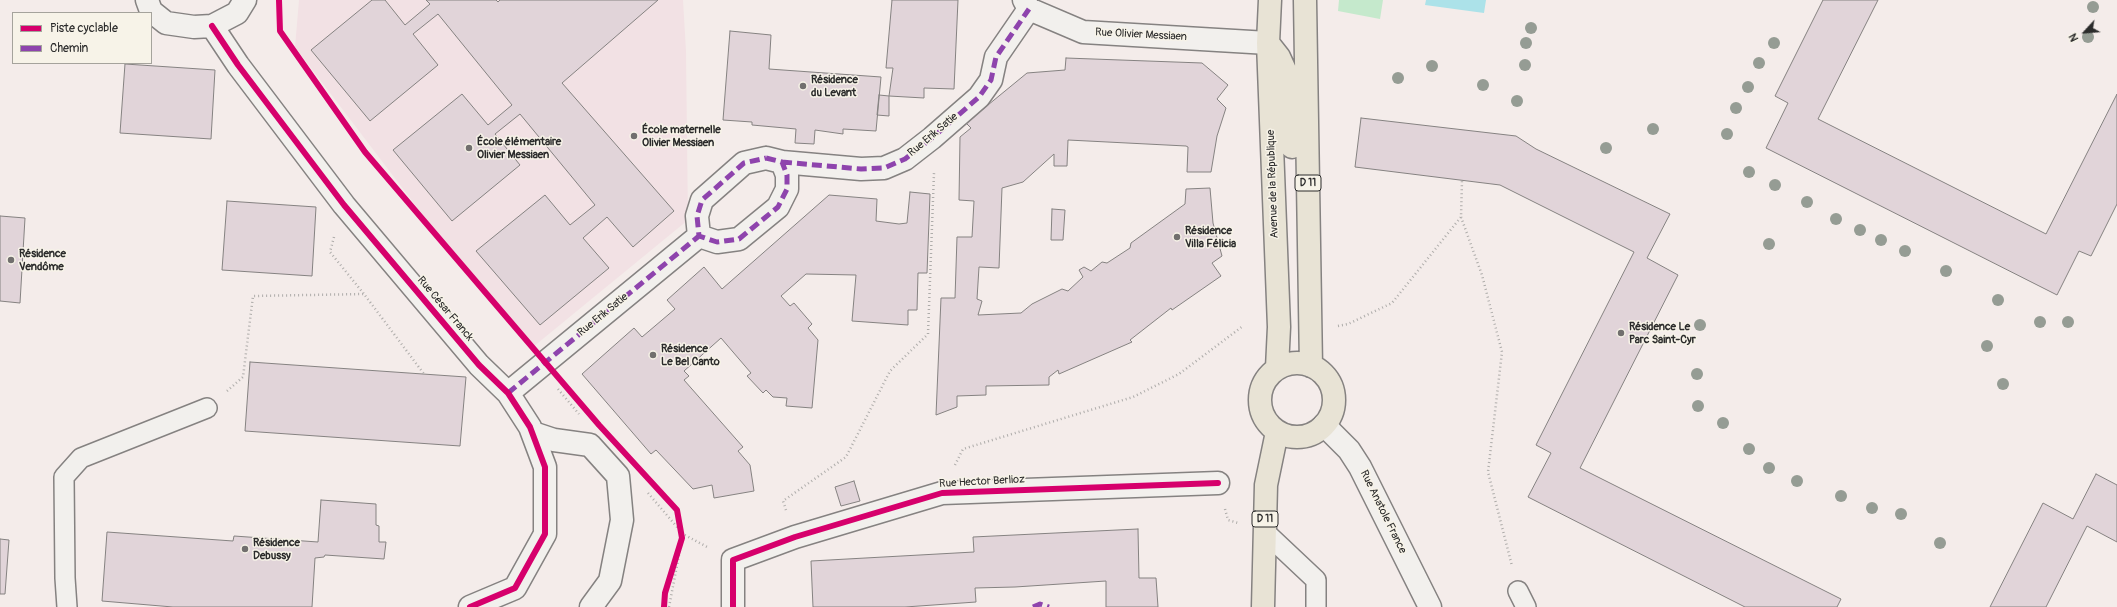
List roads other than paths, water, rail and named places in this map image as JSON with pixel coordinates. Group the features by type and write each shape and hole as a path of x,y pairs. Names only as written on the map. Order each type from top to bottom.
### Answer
{"main road":[{"name":"Avenue de la République","path":"1270,0 1268,43 1279,327 1277,368"},
{"name":"D 11","path":"1305,0 1311,366"},
{"path":"1268,43 1279,57 1290,81 1293,172 1308,200"},
{"path":"1300,363 1311,366 1321,372 1329,381 1333,392 1334,404 1331,416 1314,434 1302,437 1289,437 1277,432 1268,424 1261,413 1259,400 1261,388 1268,376 1277,368 1288,364 1300,363"},
{"name":"D 11","path":"1263,607 1266,485 1277,432"}],"street":[{"path":"147,0 151,11 166,23 194,27 212,26 237,13 245,0"},
{"name":"Rue Olivier Messiaen","path":"1026,5 1083,32 1268,43"},
{"name":"Rue Erik Satie","path":"508,393 699,236 697,216 702,200 744,163 766,158 782,162 861,169 884,168 905,159 935,136 979,97 991,80 996,57 1026,5"},
{"name":"Rue César Franck","path":"212,26 238,65 344,205 479,365 508,393 530,427 545,467 546,534 515,588 470,607"},
{"path":"699,236 717,242 739,239 778,207 787,189 787,175 782,162"},
{"name":"Rue Anatole France","path":"1324,425 1349,450 1360,467 1430,607"},
{"path":"533,434 554,440 590,445 618,476 622,520 610,581 591,607"},
{"name":"Rue Hector Berlioz","path":"733,607 733,560 794,537 942,493 1218,483"}],"lane":[{"path":"67,607 65,578 64,477 81,458 207,408"},
{"path":"1265,532 1316,580 1316,607"}],"water":[{"path":"1426,0 1486,0 1484,13 1425,5"}],"place":[{"name":"Résidence du Levant","path":"803,86"},
{"name":"École maternelle Olivier Messiaen","path":"634,136"},
{"name":"École élémentaire Olivier Messiaen","path":"469,148"},
{"name":"Résidence Villa Félicia","path":"1177,237"},
{"name":"Résidence Vendôme","path":"11,260"},
{"name":"Résidence Le Parc Saint-Cyr","path":"1621,333"},
{"name":"Résidence Le Bel Canto","path":"653,355"},
{"name":"Résidence Debussy","path":"245,549"}]}
